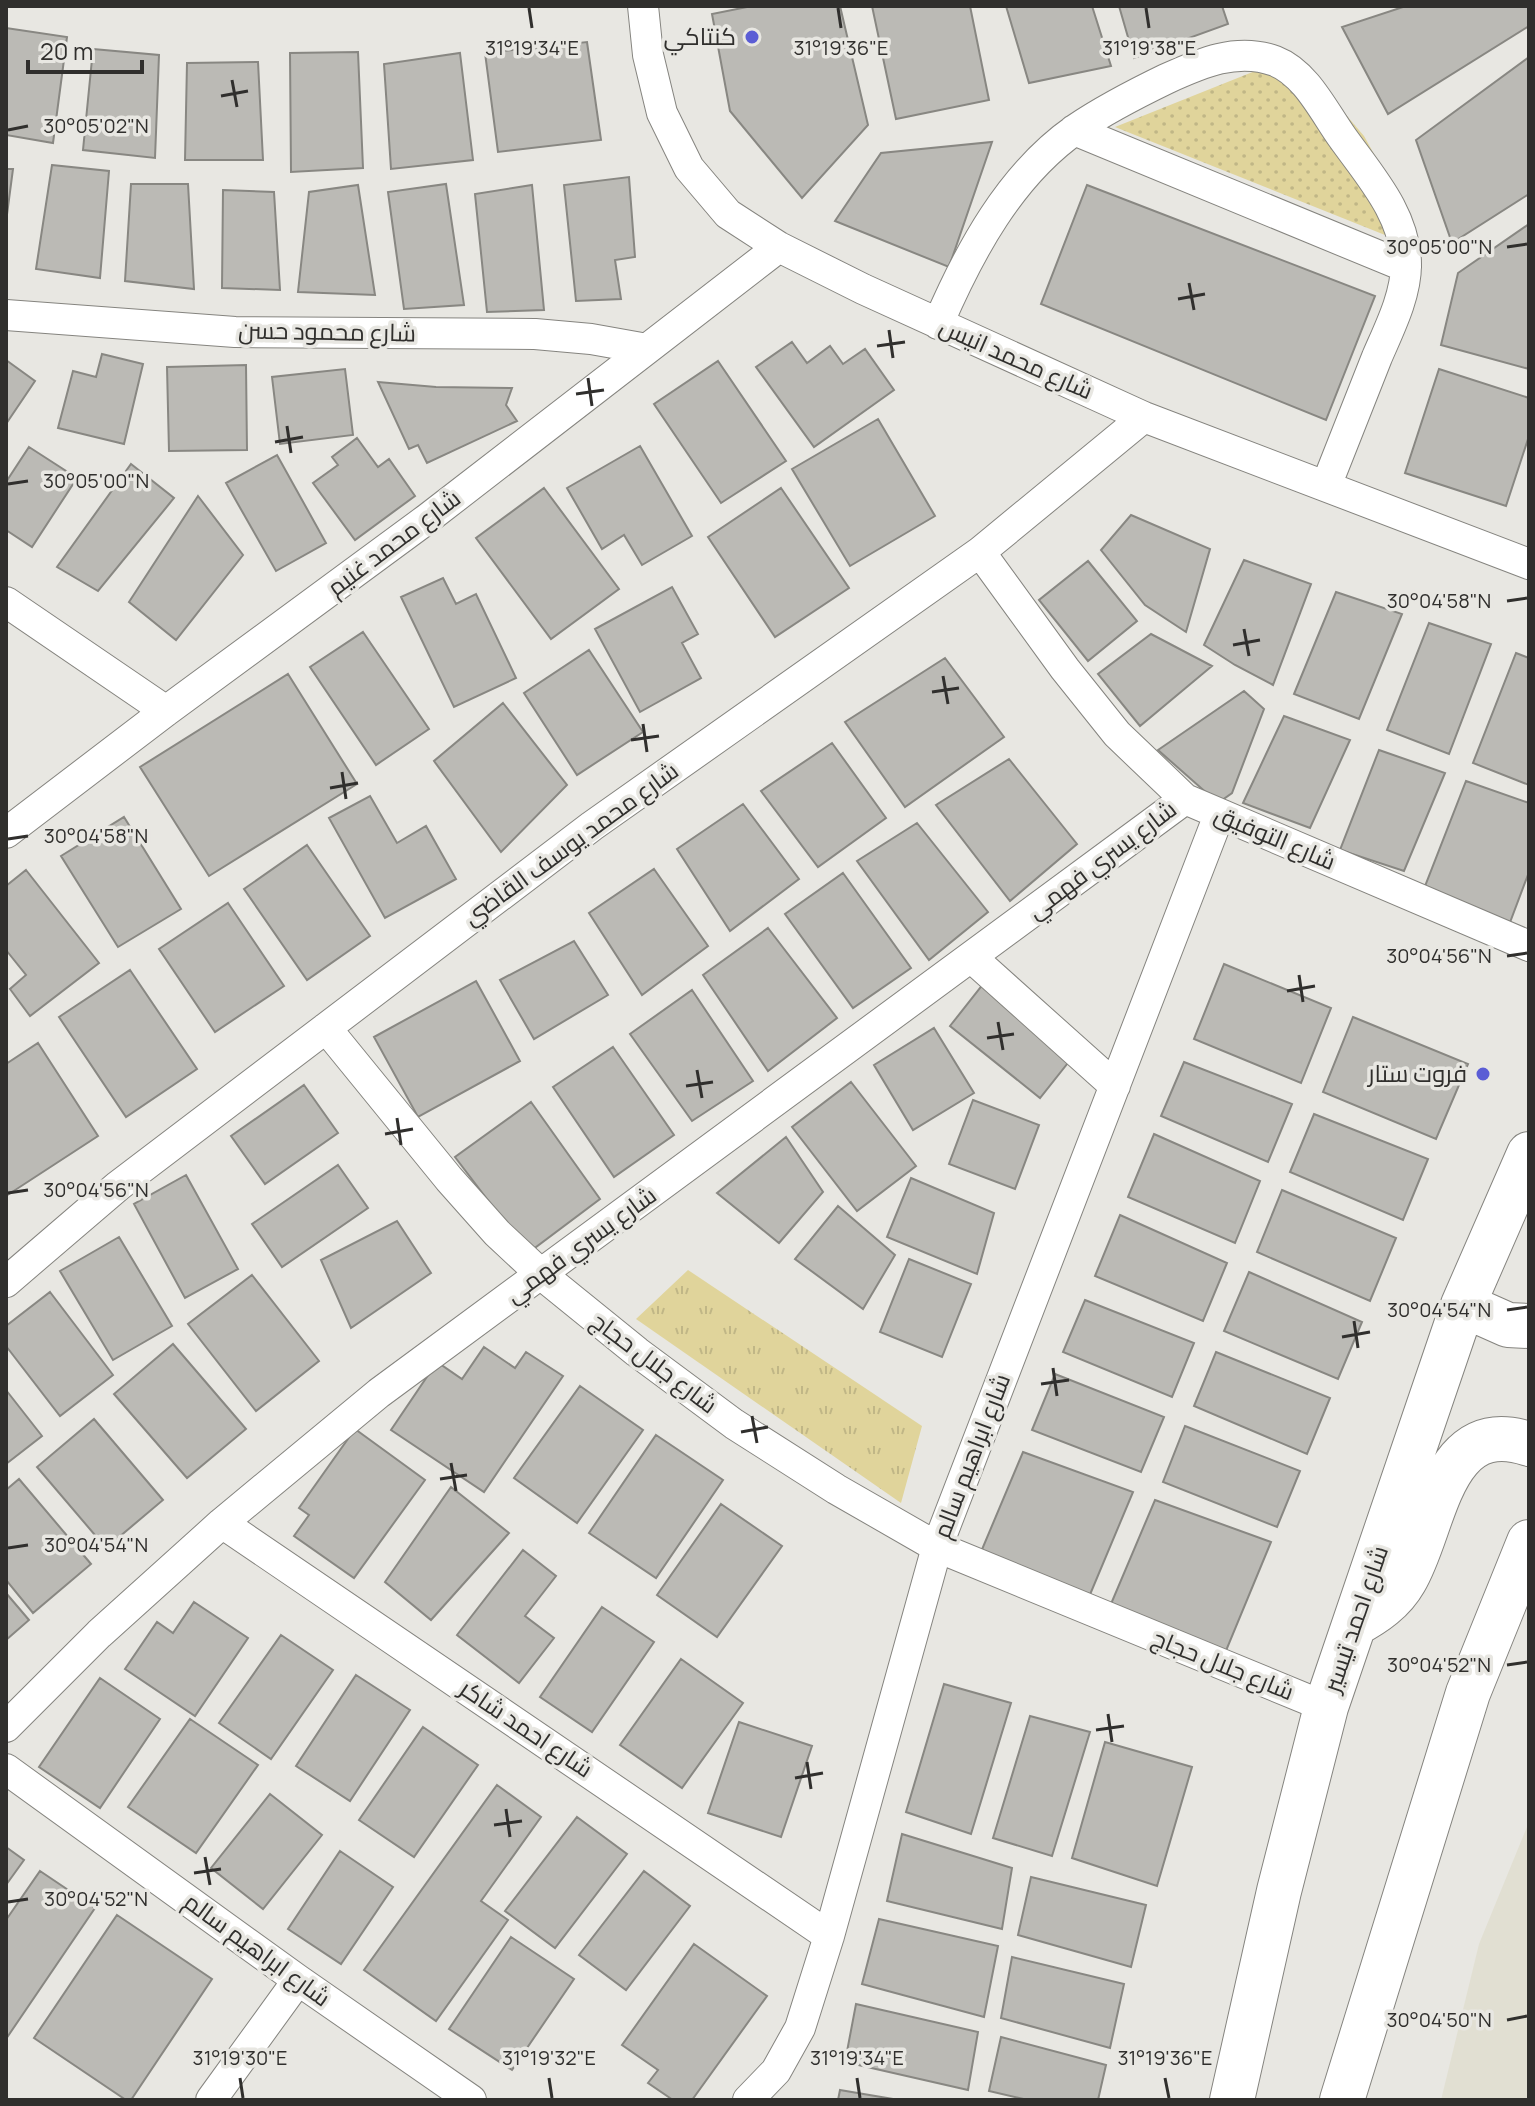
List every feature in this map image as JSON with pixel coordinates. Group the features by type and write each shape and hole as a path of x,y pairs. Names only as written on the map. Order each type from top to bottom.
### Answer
{"main road":[{"name":"شارع احمد تيسير","path":"1232,2100 1279,1891 1326,1707 1463,1305 1529,1154"},
{"path":"1463,1305 1508,1325 1529,1326"},
{"path":"1355,1624 1387,1603 1399,1589 1413,1564 1442,1484 1461,1456 1473,1448 1500,1440 1529,1444"},
{"path":"1342,2100 1468,1693 1529,1542"}],"street":[{"name":"شارع محمد انيس","path":"643,6 648,55 662,113 689,168 728,214 779,247 938,324 1144,417 1529,564"},
{"path":"938,324 961,272 991,219 1029,172 1074,130 1132,95 1187,69 1228,56 1253,55 1278,62 1299,77 1380,190 1394,214 1403,240 1406,267 1397,308 1326,486"},
{"path":"1074,130 1406,267"},
{"name":"شارع محمد غنيم","path":"6,833 427,519 779,247"},
{"name":"شارع محمود حسن","path":"6,315 235,332 535,334 591,339 647,349"},
{"name":"شارع محمد يوسف القاضي","path":"6,1282 118,1186 592,826 980,552 1144,417"},
{"name":"شارع التوفيق","path":"980,552 1065,669 1117,734 1185,799 1529,946"},
{"path":"6,602 166,711"},
{"name":"شارع يسري فهمي","path":"6,1727 99,1634 222,1523 379,1393 1185,799"},
{"name":"شارع ابراهيم سالم","path":"748,2100 776,2071 800,2028 829,1936 937,1547 1219,815"},
{"path":"971,957 1115,1086"},
{"name":"شارع جلال حجاج","path":"326,1028 497,1233 542,1275 637,1352 734,1424 836,1489 937,1547 1326,1707"},
{"name":"شارع احمد شاكر","path":"222,1523 829,1936"},
{"name":"شارع ابراهيم سالم","path":"6,1769 298,1980 471,2100"},
{"path":"211,2100 298,1980"}],"shaded area":[{"path":"1529,1822 1529,2100 1441,2100 1479,1944"}],"green space":[{"path":"1295,55 1364,136 1389,181 1400,241 1115,127"},
{"path":"688,1270 922,1426 901,1503 636,1319"}],"building":[{"path":"752,6 840,6 868,125 802,198 730,111 712,14"},
{"path":"872,6 970,6 989,100 896,119"},
{"path":"1006,6 1092,6 1111,66 1029,83"},
{"path":"1119,6 1222,6 1228,24 1134,58"},
{"path":"1406,6 1529,6 1529,26 1388,114 1342,27"},
{"path":"6,28 67,37 53,143 6,135"},
{"path":"587,42 601,140 498,152 485,53"},
{"path":"93,49 159,55 155,158 83,150"},
{"path":"358,52 363,168 291,172 290,53"},
{"path":"460,53 473,160 391,169 384,64"},
{"path":"1529,57 1529,194 1452,243 1416,140"},
{"path":"258,62 263,160 185,160 187,63"},
{"path":"992,142 949,267 835,221 881,153"},
{"path":"52,165 109,171 100,278 36,269"},
{"path":"6,169 13,169 6,222"},
{"path":"629,177 635,257 615,260 621,299 576,301 564,185"},
{"path":"131,184 188,184 194,289 125,281"},
{"path":"446,184 464,305 404,309 388,192"},
{"path":"358,185 375,295 298,292 309,192"},
{"path":"532,185 544,310 487,312 475,194"},
{"path":"1087,185 1375,296 1326,420 1041,304"},
{"path":"223,190 274,192 280,290 222,288"},
{"path":"1529,224 1529,369 1441,345 1458,273"},
{"path":"792,342 807,363 830,346 843,364 865,349 894,390 814,447 756,367"},
{"path":"102,354 143,364 124,444 58,428 73,371 96,377"},
{"path":"6,360 35,381 6,424"},
{"path":"718,361 786,461 721,503 654,404"},
{"path":"246,365 247,450 169,451 167,367"},
{"path":"345,369 353,435 280,444 272,377"},
{"path":"1439,369 1529,398 1529,436 1506,506 1405,473"},
{"path":"378,382 436,387 512,388 506,405 517,421 427,463 418,445 409,449"},
{"path":"878,419 935,516 850,566 792,469"},
{"path":"357,438 378,467 389,459 415,496 355,540 313,483 338,465 332,457"},
{"path":"640,446 692,536 642,565 624,535 602,549 567,488"},
{"path":"29,447 77,478 32,547 6,530 6,482"},
{"path":"277,455 326,543 276,571 226,483"},
{"path":"131,464 174,498 98,591 57,567"},
{"path":"544,488 619,589 551,639 476,538"},
{"path":"781,488 849,588 775,637 708,537"},
{"path":"198,496 243,555 176,640 129,602"},
{"path":"1131,515 1210,549 1186,632 1145,605 1101,550"},
{"path":"1244,560 1311,584 1273,685 1204,645"},
{"path":"1088,561 1137,621 1088,661 1039,600"},
{"path":"443,578 456,604 476,594 516,678 454,707 401,597"},
{"path":"672,587 698,634 682,643 701,678 640,712 595,629"},
{"path":"1336,592 1402,614 1359,719 1294,694"},
{"path":"1429,623 1491,644 1449,754 1387,730"},
{"path":"363,632 429,729 376,765 310,667"},
{"path":"1151,634 1212,666 1140,726 1098,674"},
{"path":"589,650 643,732 577,775 524,693"},
{"path":"1516,653 1529,658 1529,785 1473,763"},
{"path":"945,658 1004,737 905,807 845,722"},
{"path":"288,674 357,784 209,876 140,767"},
{"path":"1244,691 1264,709 1232,793 1218,803 1158,750"},
{"path":"503,703 567,785 501,852 434,761"},
{"path":"1284,716 1350,740 1310,828 1243,803"},
{"path":"832,743 886,818 818,867 761,791"},
{"path":"1379,750 1445,773 1404,871 1340,850"},
{"path":"1009,759 1077,844 1010,901 936,805"},
{"path":"1466,781 1529,803 1529,872 1509,925 1422,894"},
{"path":"370,796 397,843 426,826 456,879 385,918 329,818"},
{"path":"743,804 799,879 730,931 677,849"},
{"path":"124,817 181,909 118,947 61,856"},
{"path":"917,823 988,912 929,960 857,861"},
{"path":"307,845 370,936 307,980 244,889"},
{"path":"654,869 708,946 642,995 589,913"},
{"path":"26,870 99,963 30,1016 10,989 26,975 6,950 6,886"},
{"path":"843,873 911,968 853,1008 785,914"},
{"path":"228,903 284,986 215,1032 159,949"},
{"path":"768,928 837,1018 768,1071 703,975"},
{"path":"574,941 608,995 534,1039 500,980"},
{"path":"1224,964 1331,1008 1301,1083 1194,1039"},
{"path":"130,970 197,1069 126,1117 59,1017"},
{"path":"476,981 520,1061 418,1117 374,1037"},
{"path":"984,983 1075,1054 1040,1098 950,1026"},
{"path":"692,990 753,1081 692,1121 630,1034"},
{"path":"1353,1017 1468,1064 1436,1139 1323,1092"},
{"path":"934,1028 974,1093 913,1130 874,1065"},
{"path":"38,1043 98,1136 6,1196 6,1064"},
{"path":"613,1047 674,1135 614,1177 553,1087"},
{"path":"1184,1062 1292,1104 1268,1162 1161,1116"},
{"path":"851,1082 916,1166 857,1211 792,1127"},
{"path":"304,1085 338,1133 265,1184 231,1136"},
{"path":"973,1100 1039,1125 1015,1189 949,1164"},
{"path":"531,1102 600,1199 528,1253 455,1157"},
{"path":"1314,1114 1428,1159 1403,1220 1290,1172"},
{"path":"1154,1134 1260,1181 1235,1243 1128,1197"},
{"path":"786,1137 823,1192 779,1243 717,1193"},
{"path":"338,1165 368,1208 282,1267 252,1224"},
{"path":"186,1175 238,1269 185,1298 134,1204"},
{"path":"911,1178 994,1213 977,1274 887,1237"},
{"path":"1282,1190 1396,1238 1370,1301 1257,1252"},
{"path":"838,1206 895,1255 863,1309 795,1259"},
{"path":"1120,1215 1227,1263 1203,1321 1095,1276"},
{"path":"397,1221 431,1273 351,1328 321,1260"},
{"path":"119,1237 172,1326 113,1360 60,1271"},
{"path":"909,1259 971,1284 942,1357 880,1332"},
{"path":"1249,1272 1362,1322 1338,1379 1224,1331"},
{"path":"252,1275 319,1361 256,1411 188,1324"},
{"path":"50,1292 113,1375 60,1416 6,1346 6,1326"},
{"path":"1085,1300 1194,1343 1172,1397 1063,1352"},
{"path":"173,1344 246,1429 187,1478 114,1394"},
{"path":"484,1347 515,1368 526,1352 563,1376 484,1492 391,1430 437,1362 462,1379"},
{"path":"1216,1352 1330,1398 1307,1454 1194,1406"},
{"path":"1055,1374 1164,1417 1141,1472 1032,1430"},
{"path":"580,1386 643,1430 577,1523 514,1478"},
{"path":"6,1390 42,1436 6,1464"},
{"path":"94,1419 163,1500 106,1548 37,1467"},
{"path":"1185,1426 1300,1471 1277,1527 1163,1482"},
{"path":"355,1429 425,1480 354,1578 294,1536 309,1515 299,1508"},
{"path":"656,1435 723,1480 656,1578 589,1533"},
{"path":"1023,1452 1133,1492 1089,1597 978,1559"},
{"path":"19,1479 91,1564 33,1613 6,1580 6,1490"},
{"path":"451,1487 509,1533 431,1620 385,1582"},
{"path":"1155,1500 1271,1542 1223,1658 1108,1611"},
{"path":"721,1504 782,1546 717,1637 657,1595"},
{"path":"523,1550 556,1576 525,1616 554,1638 519,1683 457,1635"},
{"path":"6,1593 29,1620 6,1640"},
{"path":"194,1602 248,1638 195,1716 125,1669 157,1622 173,1633"},
{"path":"602,1607 654,1642 592,1732 540,1697"},
{"path":"281,1635 333,1670 271,1759 219,1723"},
{"path":"681,1659 743,1703 682,1788 620,1745"},
{"path":"356,1675 410,1710 350,1801 296,1766"},
{"path":"100,1678 160,1719 100,1808 39,1767"},
{"path":"944,1684 1011,1703 971,1834 906,1812"},
{"path":"1030,1716 1090,1732 1052,1856 993,1838"},
{"path":"190,1719 258,1765 196,1853 128,1807"},
{"path":"739,1722 812,1746 781,1837 708,1813"},
{"path":"423,1727 478,1765 414,1857 359,1820"},
{"path":"1105,1742 1192,1767 1157,1886 1072,1858"},
{"path":"497,1785 541,1817 481,1901 508,1920 436,2021 364,1970"},
{"path":"270,1794 322,1835 263,1909 211,1868"},
{"path":"577,1817 627,1854 555,1948 505,1911"},
{"path":"902,1834 1012,1868 1002,1929 887,1901"},
{"path":"6,1847 24,1860 6,1885"},
{"path":"340,1851 393,1887 341,1964 288,1929"},
{"path":"40,1871 95,1908 6,2039 6,1920"},
{"path":"644,1871 690,1906 626,1990 579,1955"},
{"path":"1031,1877 1146,1905 1131,1967 1018,1935"},
{"path":"117,1915 212,1979 131,2100 126,2100 34,2038"},
{"path":"879,1919 998,1946 984,2017 862,1984"},
{"path":"511,1937 574,1979 512,2070 449,2029"},
{"path":"694,1944 767,1996 692,2100 673,2100 648,2083 658,2070 622,2045"},
{"path":"1012,1957 1124,1984 1110,2048 1001,2018"},
{"path":"856,2004 978,2032 968,2090 845,2062"},
{"path":"1001,2037 1106,2065 1098,2100 1028,2100 989,2091"},
{"path":"840,2090 899,2100 838,2100"}],"place":[{"name":"كنتاكي","path":"752,37"},
{"name":"فروت ستار","path":"1483,1074"}]}
